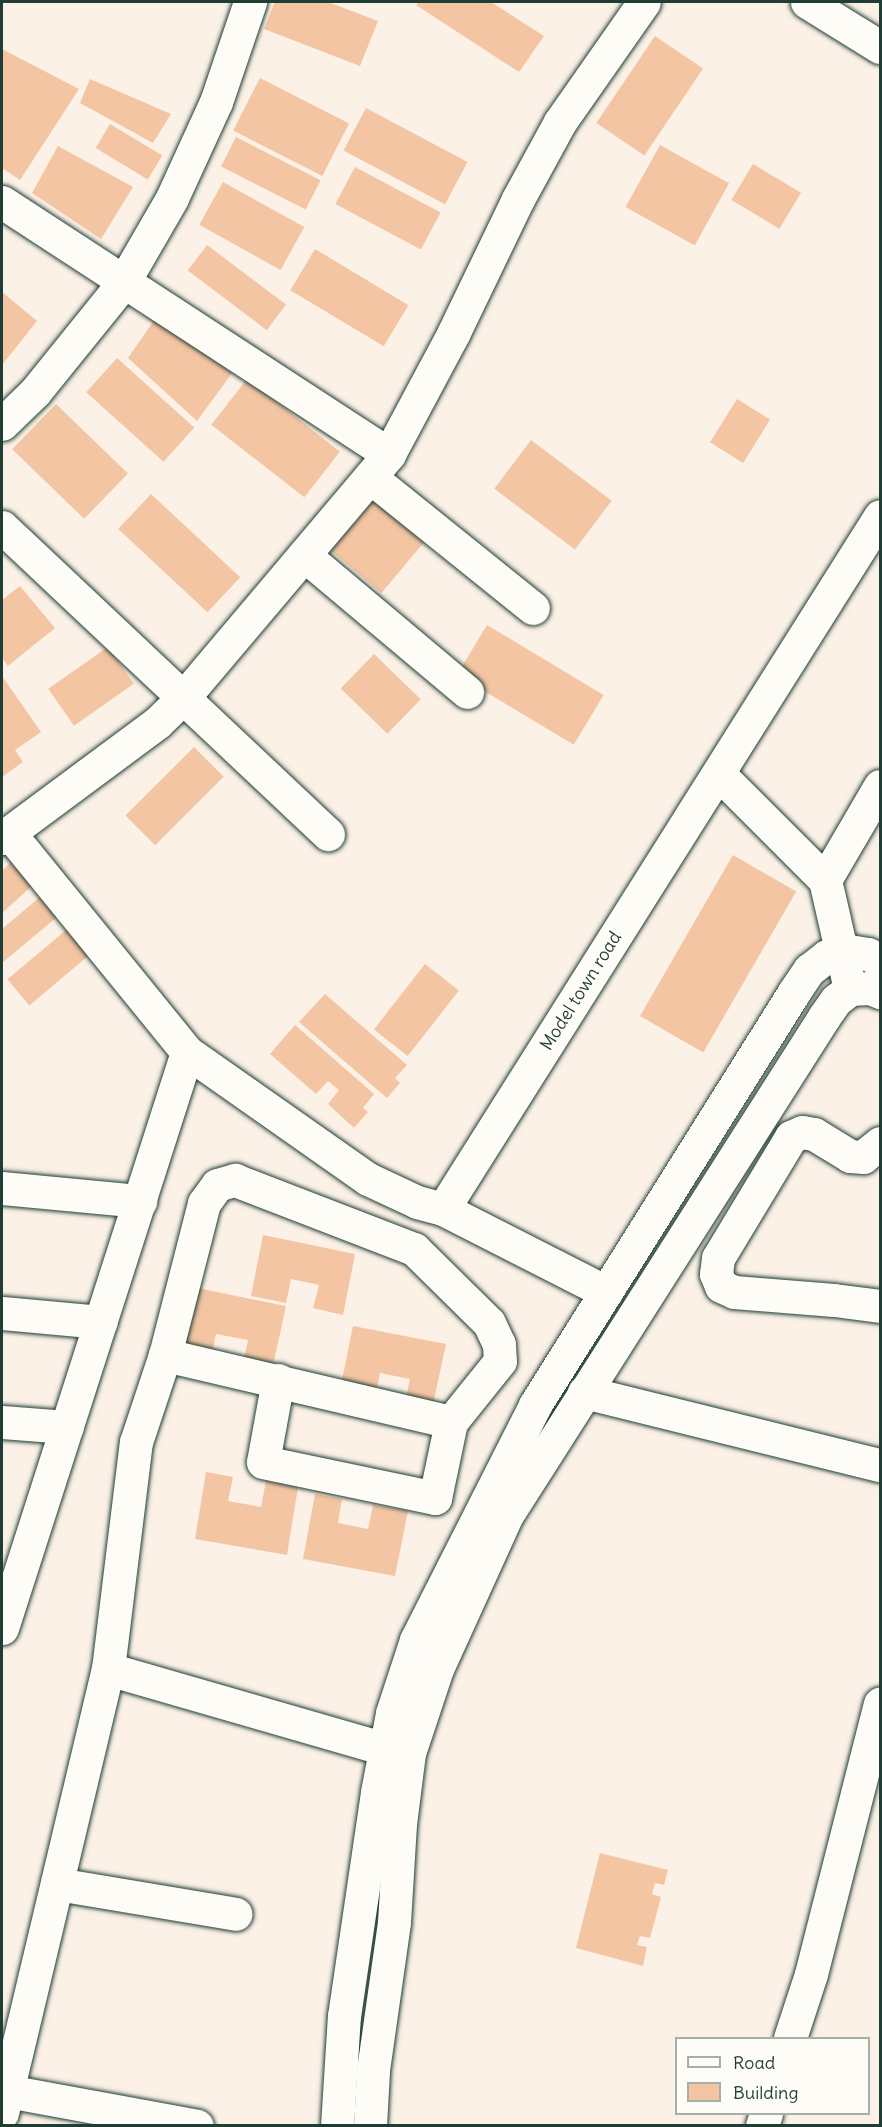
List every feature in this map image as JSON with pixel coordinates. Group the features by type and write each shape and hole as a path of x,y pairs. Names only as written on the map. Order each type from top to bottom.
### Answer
{"street":[{"path":"2,424 35,393 123,283 172,198 216,102 250,2"},
{"path":"639,1311 443,1209 417,1202 368,1179 187,1052 6,836 158,723 183,698 379,465 453,334 518,199 560,122 644,2"},
{"path":"807,2 880,47"},
{"path":"2,202 123,283 379,465 533,608"},
{"name":"Model town road","path":"443,1209 880,516"},
{"path":"2,527 328,834"},
{"path":"304,555 467,692"},
{"path":"370,2126 373,2070 394,1922 400,1824 410,1753 437,1669 507,1515 584,1392 639,1311 824,1017 836,1000 865,991 842,952 825,880 719,774"},
{"path":"825,880 880,786"},
{"path":"337,2126 344,2016 385,1749 392,1713 417,1640 535,1405 809,970 827,956 849,951 868,954 880,961"},
{"path":"2,1628 15,1541 67,1427 187,1052"},
{"path":"880,1143 863,1157 856,1157 849,1156 814,1134 802,1132 791,1137 718,1258 716,1274 721,1286 734,1292 880,1306"},
{"path":"197,2126 4,2102 108,1669 136,1442 165,1355 204,1203 217,1185 235,1180 414,1249 489,1323 499,1344 500,1361 451,1422 435,1498 263,1462 278,1380"},
{"path":"2,1188 140,1201"},
{"path":"2,1313 101,1322"},
{"path":"165,1355 451,1422"},
{"path":"584,1392 880,1465"},
{"path":"2,1422 67,1427"},
{"path":"108,1669 385,1749"},
{"path":"790,2037 811,1974 880,1704"},
{"path":"57,1884 236,1914"}],"building":[{"path":"275,2 328,2 378,21 360,66 264,29"},
{"path":"419,2 491,2 544,36 519,72 416,5"},
{"path":"655,36 703,68 644,155 596,123"},
{"path":"2,49 79,89 20,180 2,168"},
{"path":"260,78 349,123 322,176 233,131"},
{"path":"90,79 171,114 153,143 80,103"},
{"path":"366,108 468,162 445,204 343,150"},
{"path":"110,124 162,155 148,179 96,148"},
{"path":"236,137 321,180 306,210 221,166"},
{"path":"660,145 729,183 695,245 626,207"},
{"path":"58,146 133,187 101,239 32,193"},
{"path":"753,164 801,193 779,229 731,200"},
{"path":"355,167 441,213 421,250 335,204"},
{"path":"223,182 304,227 281,270 199,225"},
{"path":"207,245 286,305 267,330 188,271"},
{"path":"315,249 408,305 384,346 290,290"},
{"path":"2,292 37,321 2,365"},
{"path":"155,319 232,373 197,421 128,358"},
{"path":"117,358 194,428 164,462 86,392"},
{"path":"247,379 340,452 304,497 211,425"},
{"path":"737,399 770,420 743,463 710,442"},
{"path":"56,404 128,473 84,519 12,449"},
{"path":"531,440 612,501 575,550 494,489"},
{"path":"375,487 431,534 381,593 326,546"},
{"path":"151,494 240,577 207,612 118,529"},
{"path":"20,586 55,628 8,666 2,658 2,600"},
{"path":"487,625 604,695 574,745 457,675"},
{"path":"108,647 134,684 74,726 48,689"},
{"path":"374,654 421,699 387,734 341,689"},
{"path":"2,676 41,732 15,750 23,762 2,777"},
{"path":"194,747 224,777 155,845 125,816"},
{"path":"733,855 796,892 703,1053 640,1016"},
{"path":"11,862 32,886 2,913 2,871"},
{"path":"46,892 63,912 2,963 2,929"},
{"path":"71,926 93,952 29,1005 7,979"},
{"path":"425,964 459,990 408,1056 374,1029"},
{"path":"325,994 407,1065 395,1078 400,1083 387,1098 299,1022"},
{"path":"295,1025 374,1094 363,1108 368,1112 354,1128 328,1104 339,1090 328,1081 316,1094 270,1054"},
{"path":"263,1235 355,1254 343,1315 313,1308 319,1285 291,1279 286,1303 251,1296"},
{"path":"192,1287 286,1306 272,1370 243,1364 248,1340 216,1334 211,1357 179,1351"},
{"path":"353,1326 446,1344 432,1409 405,1403 410,1379 380,1373 375,1397 340,1390"},
{"path":"206,1472 233,1477 228,1501 261,1507 266,1481 298,1487 287,1555 195,1539"},
{"path":"315,1494 342,1499 338,1523 368,1529 373,1505 408,1511 395,1576 303,1559"},
{"path":"600,1853 668,1870 664,1885 655,1883 652,1894 661,1897 650,1938 640,1936 637,1945 647,1947 643,1966 576,1948"}]}
